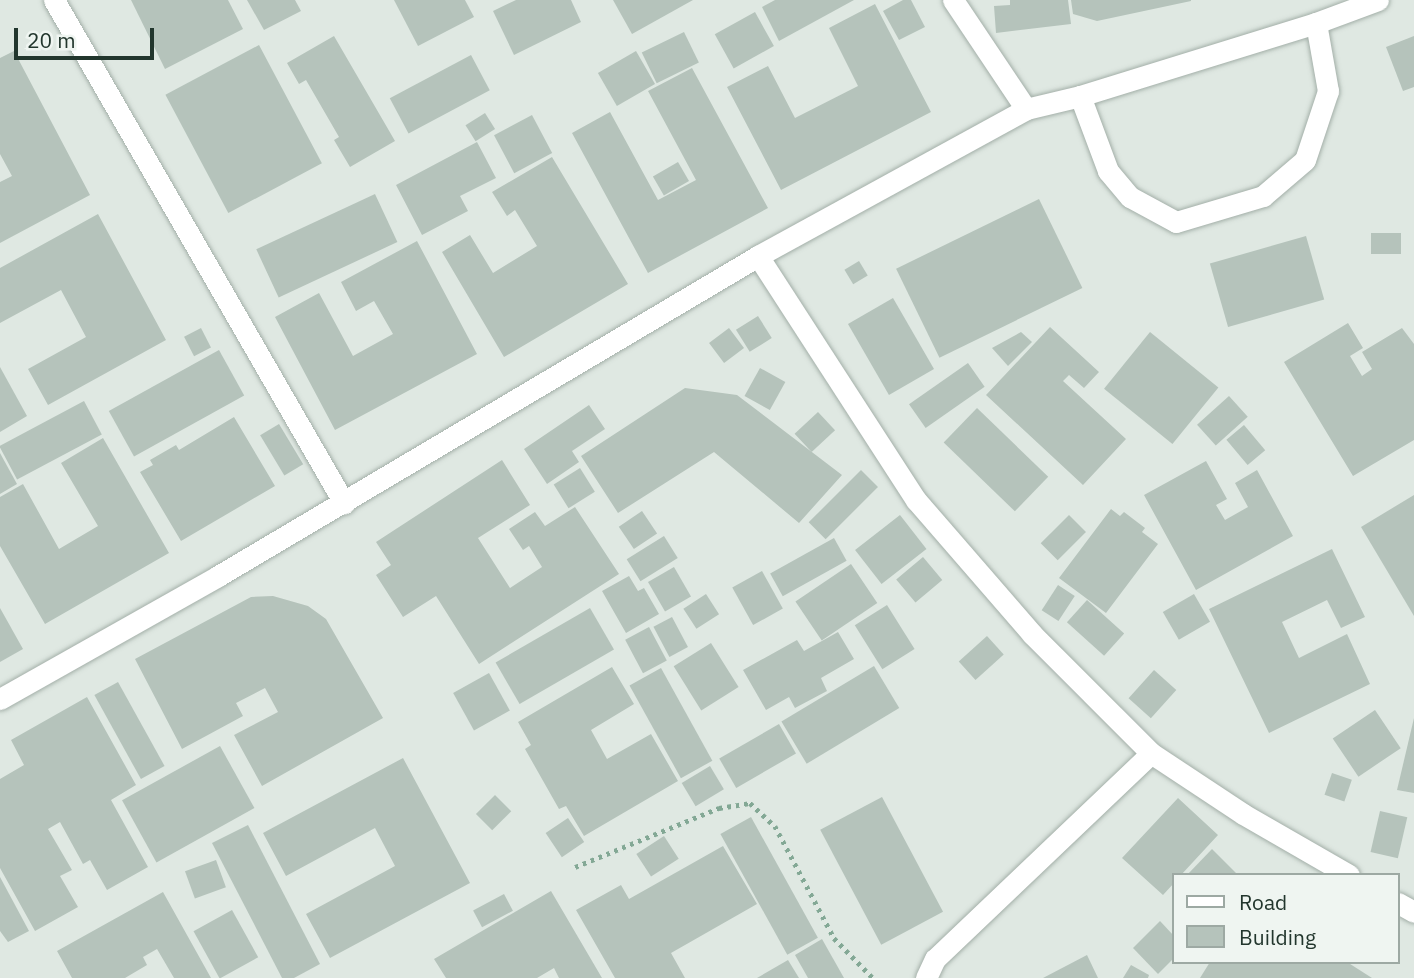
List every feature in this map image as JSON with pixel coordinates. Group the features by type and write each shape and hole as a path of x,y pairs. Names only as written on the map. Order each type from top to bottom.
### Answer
{"street":[{"path":"54,0 344,503"},
{"path":"953,0 1027,108"},
{"path":"0,699 344,503 758,256 1027,108 1080,96 1316,23 1378,0"},
{"path":"1080,96 1108,172 1130,197 1176,222 1263,196 1305,160 1328,91 1316,23"},
{"path":"758,256 916,500 1032,634 1151,753 1243,814 1346,873"},
{"path":"926,978 935,959 1151,753"}],"path":[{"path":"575,867 719,808 750,803 775,826 834,938 873,978"}],"building":[{"path":"131,0 228,0 243,29 165,69"},
{"path":"247,0 295,0 301,11 264,30"},
{"path":"394,0 465,0 474,17 418,46"},
{"path":"516,0 571,0 581,22 514,55 493,11"},
{"path":"613,0 693,0 632,34"},
{"path":"775,0 854,0 779,41 762,7"},
{"path":"903,0 911,0 925,27 899,40 883,11"},
{"path":"1010,0 1068,0 1071,24 996,33 994,6 1010,5"},
{"path":"1071,0 1191,1 1097,21 1073,14"},
{"path":"875,4 931,112 781,190 727,87 768,66 795,118 858,86 829,28"},
{"path":"755,12 774,46 734,68 715,34"},
{"path":"684,32 699,63 657,83 642,53"},
{"path":"334,36 395,141 350,167 334,140 339,137 306,80 299,84 287,63"},
{"path":"1414,36 1414,87 1403,91 1386,47"},
{"path":"259,45 322,163 228,213 165,95"},
{"path":"14,51 90,195 0,243 0,182 12,176 0,154 0,58"},
{"path":"636,51 655,84 617,106 598,73"},
{"path":"471,55 490,90 409,134 390,98"},
{"path":"692,68 768,208 648,273 572,133 610,112 658,200 696,180 648,91"},
{"path":"485,113 495,129 476,141 465,125"},
{"path":"532,115 552,153 514,173 494,135"},
{"path":"477,142 496,178 460,196 468,211 422,235 396,185"},
{"path":"552,157 628,284 504,357 442,252 470,235 493,273 537,246 515,210 507,216 492,192"},
{"path":"678,162 689,181 664,196 653,176"},
{"path":"375,194 397,242 279,297 256,249"},
{"path":"1039,199 1082,288 939,358 896,269"},
{"path":"98,214 166,340 48,405 28,369 86,337 61,290 0,323 0,268"},
{"path":"1371,233 1401,233 1401,254 1371,254"},
{"path":"1306,236 1324,299 1228,327 1210,264"},
{"path":"417,241 477,354 335,430 275,317 319,293 353,356 393,334 374,301 356,311 341,282"},
{"path":"859,261 868,276 853,284 844,270"},
{"path":"893,298 934,369 889,395 848,324"},
{"path":"758,316 772,338 750,352 736,330"},
{"path":"1348,323 1363,348 1350,356 1362,376 1372,369 1362,352 1402,328 1414,344 1414,440 1353,476 1284,362"},
{"path":"1050,327 1099,372 1084,388 1069,375 1063,381 1126,439 1083,485 986,395"},
{"path":"201,328 211,348 194,356 184,337"},
{"path":"729,328 744,348 724,363 709,343"},
{"path":"1021,332 1032,342 1008,366 992,348"},
{"path":"1150,332 1218,387 1172,444 1104,389"},
{"path":"219,350 244,395 134,457 109,411"},
{"path":"968,363 985,387 926,428 909,404"},
{"path":"0,367 27,416 0,432"},
{"path":"760,368 785,382 770,410 744,396"},
{"path":"685,388 737,395 842,475 799,523 714,452 618,513 581,456"},
{"path":"1229,396 1248,417 1216,446 1197,425"},
{"path":"84,401 102,435 17,480 0,446"},
{"path":"589,405 605,429 572,451 579,462 547,484 524,449"},
{"path":"977,408 1048,477 1015,511 944,443"},
{"path":"818,412 835,430 812,452 795,434"},
{"path":"234,417 275,486 181,541 140,472 153,465 150,460 176,445 179,450"},
{"path":"279,424 303,464 284,476 260,435"},
{"path":"1244,425 1265,450 1248,465 1226,440"},
{"path":"103,438 169,553 45,624 0,546 0,497 23,484 59,549 98,526 61,463"},
{"path":"0,453 17,484 0,494"},
{"path":"502,460 530,505 478,538 510,588 542,567 529,546 523,550 509,529 535,512 545,526 575,507 619,574 479,664 436,596 403,617 376,575 391,565 376,542"},
{"path":"1206,461 1227,499 1216,505 1225,520 1248,507 1235,483 1257,470 1293,536 1196,590 1144,495"},
{"path":"580,468 595,492 569,508 554,484"},
{"path":"861,470 878,487 826,539 809,522"},
{"path":"1414,495 1414,616 1361,527"},
{"path":"1111,509 1120,516 1124,512 1145,528 1142,532 1158,544 1106,613 1059,578"},
{"path":"642,511 657,533 634,549 619,527"},
{"path":"900,515 926,549 882,584 855,550"},
{"path":"1069,515 1086,532 1058,560 1041,543"},
{"path":"664,536 678,558 640,581 627,559"},
{"path":"834,538 847,561 783,596 770,573"},
{"path":"1332,549 1365,617 1341,628 1327,600 1282,622 1299,658 1347,634 1370,684 1269,733 1209,609"},
{"path":"923,557 942,580 915,602 896,579"},
{"path":"851,564 877,603 822,640 795,601"},
{"path":"674,567 691,596 665,611 648,582"},
{"path":"762,571 783,609 753,625 732,587"},
{"path":"629,576 638,591 644,588 659,614 626,633 602,591"},
{"path":"1058,585 1075,596 1058,621 1042,610"},
{"path":"706,594 719,614 696,629 683,609"},
{"path":"1194,594 1210,622 1179,640 1163,612"},
{"path":"273,596 308,606 326,619 383,718 262,786 234,735 278,712 265,688 236,703 243,716 182,749 135,659 251,597"},
{"path":"1087,600 1124,633 1104,656 1067,622"},
{"path":"887,605 915,649 882,669 855,625"},
{"path":"0,608 23,649 0,662"},
{"path":"590,608 614,650 520,704 496,662"},
{"path":"672,617 688,647 669,657 653,627"},
{"path":"649,627 667,661 643,673 625,640"},
{"path":"838,632 854,659 821,678 827,691 795,708 789,697 766,710 743,670 797,640 804,651"},
{"path":"987,636 1004,655 975,680 959,661"},
{"path":"711,643 739,687 701,710 674,666"},
{"path":"874,666 899,708 807,764 781,722"},
{"path":"612,667 634,704 591,730 607,759 651,734 678,781 584,836 566,806 559,809 525,749 531,745 518,722"},
{"path":"661,668 712,761 681,778 630,685"},
{"path":"1154,670 1176,690 1151,718 1129,698"},
{"path":"489,673 510,711 474,730 453,693"},
{"path":"118,682 165,766 141,779 94,695"},
{"path":"87,697 136,785 111,800 148,867 107,890 90,860 83,864 60,822 48,829 72,870 60,876 78,907 35,931 0,868 0,779 24,765 11,740"},
{"path":"1375,710 1401,748 1358,777 1333,739"},
{"path":"1414,718 1414,793 1397,790"},
{"path":"779,724 796,753 736,788 719,759"},
{"path":"220,746 254,808 156,862 122,800"},
{"path":"403,758 470,883 330,958 306,914 395,866 375,828 286,876 263,833"},
{"path":"710,766 724,789 696,806 682,783"},
{"path":"1332,773 1352,780 1344,802 1325,795"},
{"path":"495,795 511,811 492,830 476,814"},
{"path":"882,797 943,912 881,945 820,830"},
{"path":"1178,798 1218,835 1183,873 1172,873 1172,885 1163,895 1122,858"},
{"path":"1380,811 1407,817 1398,858 1371,852"},
{"path":"751,817 818,938 787,955 720,834"},
{"path":"568,818 584,842 562,857 546,833"},
{"path":"248,825 320,964 294,978 282,978 212,843"},
{"path":"664,836 679,859 651,877 636,854"},
{"path":"723,846 757,904 671,953 685,978 615,978 576,910 621,885 629,899"},
{"path":"1212,849 1236,873 1189,873"},
{"path":"216,860 226,887 195,899 185,871"},
{"path":"0,877 29,931 8,942 0,931"},
{"path":"551,891 602,978 559,978 554,968 537,978 446,978 434,959"},
{"path":"163,892 211,978 174,978 157,949 143,957 147,965 125,978 72,978 57,951"},
{"path":"504,894 513,911 482,927 473,910"},
{"path":"232,910 258,957 219,978 194,931"},
{"path":"1160,921 1172,934 1172,960 1158,974 1133,948"},
{"path":"822,939 844,978 808,978 795,955"},
{"path":"1087,955 1098,978 1043,978"},
{"path":"788,960 799,978 757,978"},
{"path":"1209,964 1350,964 1372,978 1200,978"},
{"path":"1131,965 1149,975 1148,978 1123,978"}]}
